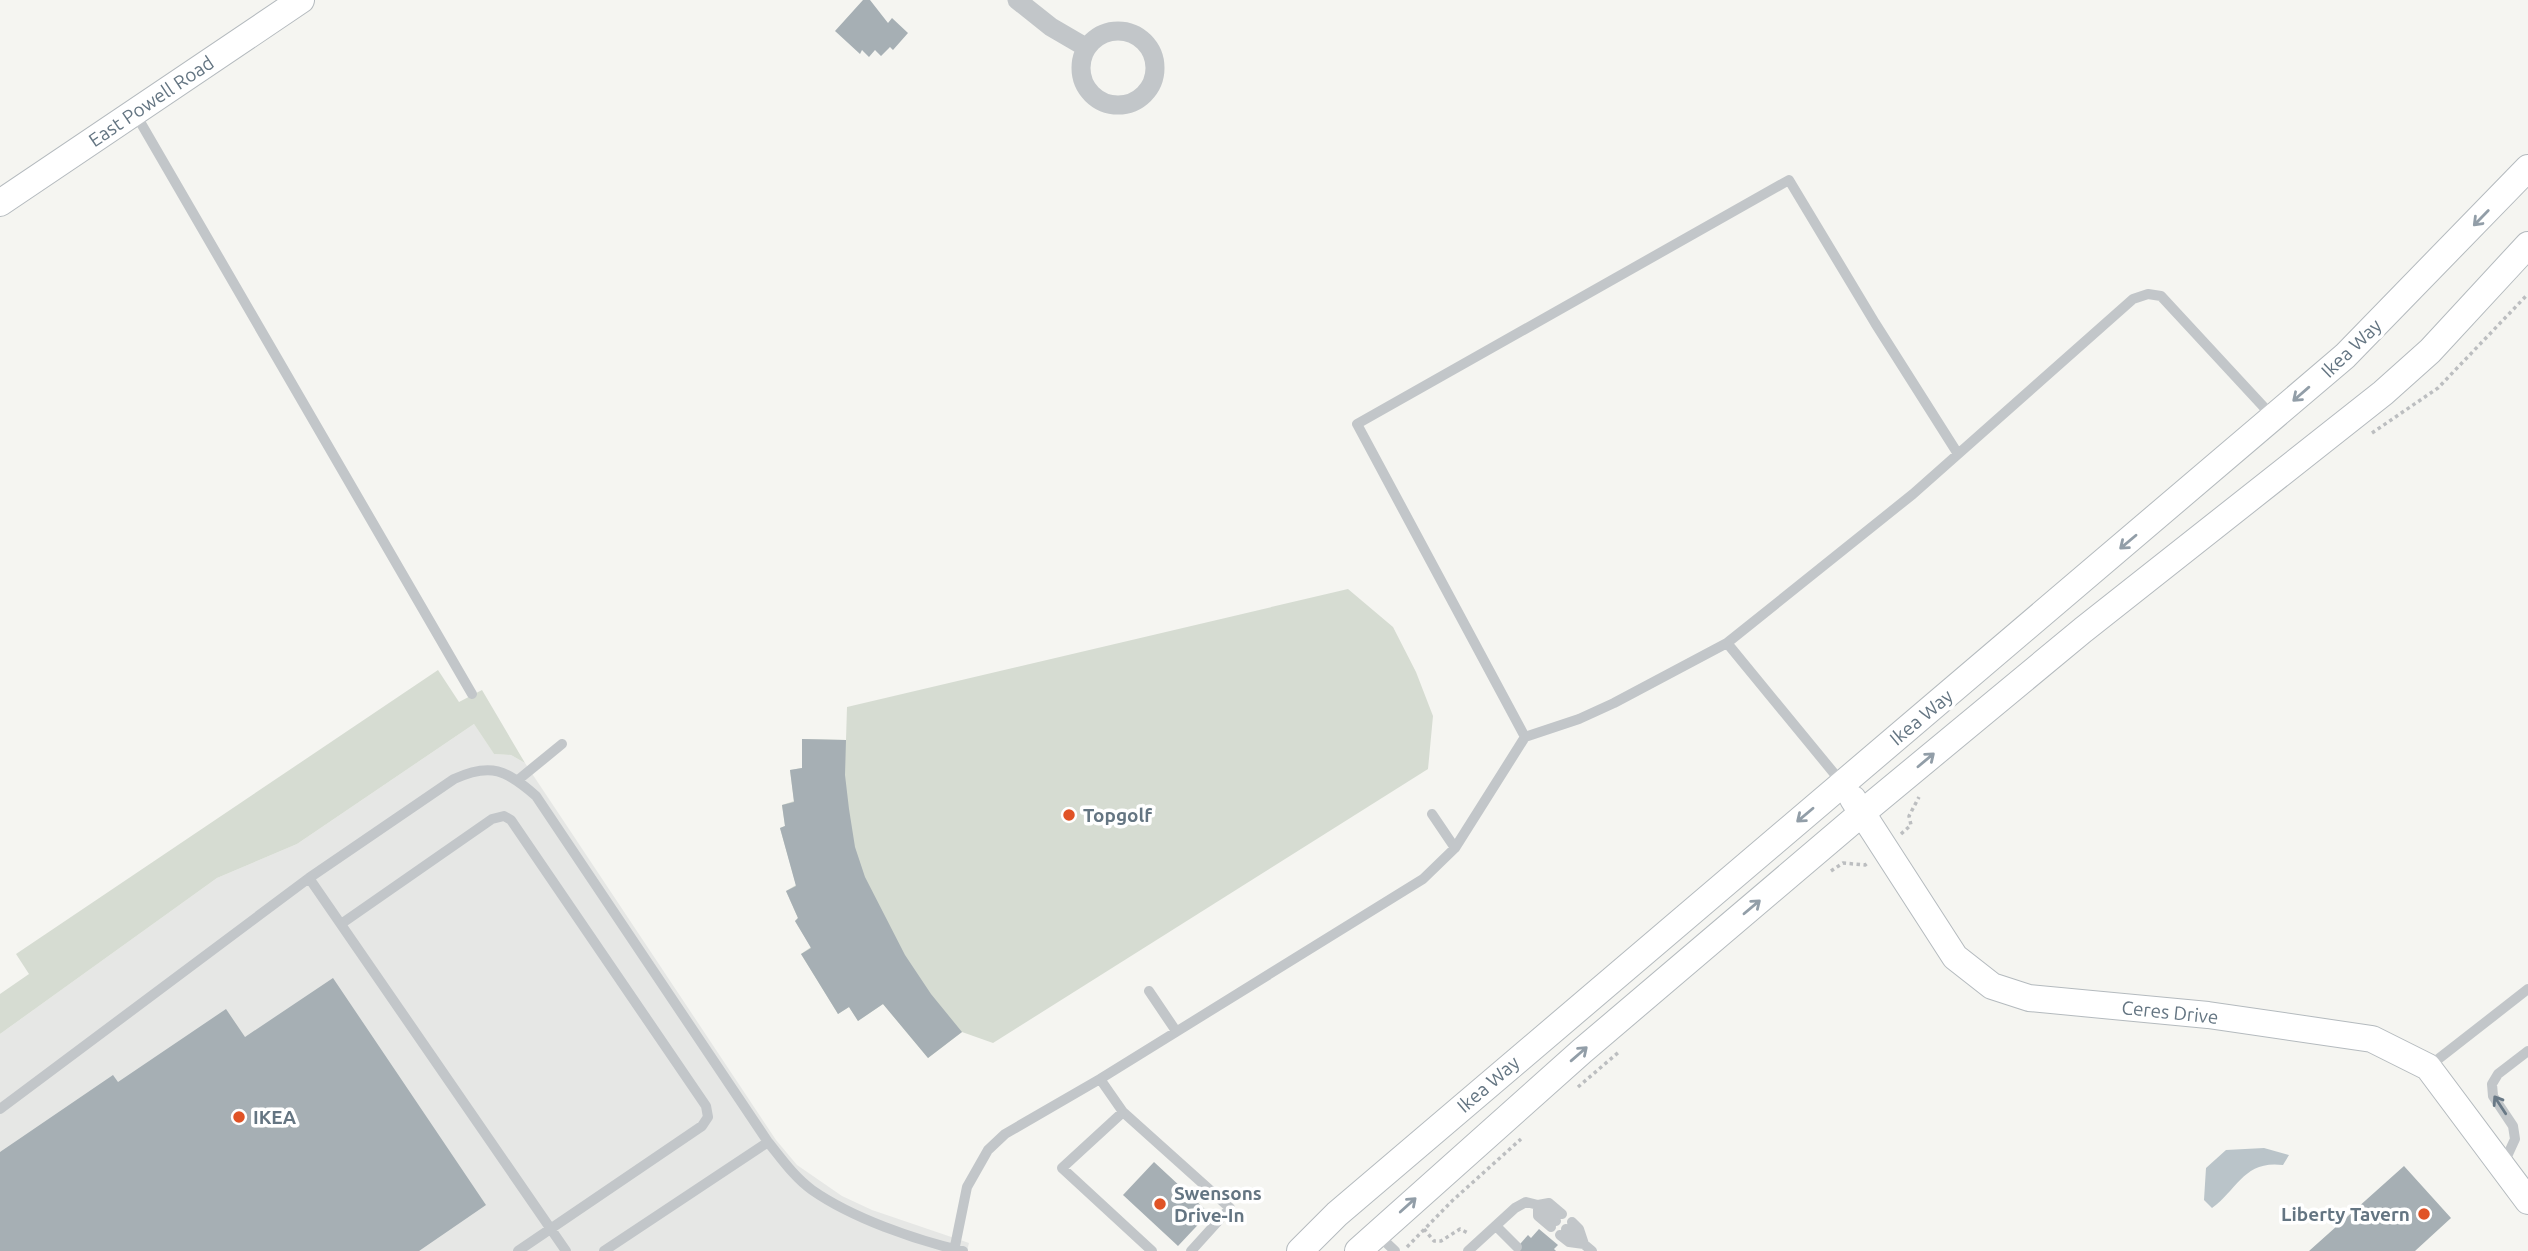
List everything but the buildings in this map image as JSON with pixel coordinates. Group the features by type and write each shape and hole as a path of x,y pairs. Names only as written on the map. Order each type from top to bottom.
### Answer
{"main road":[{"name":"East Powell Road","path":"0,203 301,0"},
{"name":"Ikea Way","path":"1300,1251 1358,1196 2345,356 2528,168"},
{"name":"Ikea Way","path":"1376,1245 1582,1051 1862,813 2083,630 2382,393 2430,351 2528,245"},
{"name":"Ceres Drive","path":"1842,783 1955,957 1992,986 2029,998 2208,1015 2372,1039 2428,1067 2528,1201"}],"street":[{"path":"1017,0 1051,27 1087,48"}],"lane":[{"path":"134,112 472,694"},
{"path":"1525,737 1356,424 1789,180 1958,454"},
{"path":"0,1109 309,878 454,779 474,770 498,771 518,780 536,796 768,1142 789,1168 811,1189 878,1223 957,1250 967,1187 988,1150 1005,1134 1100,1079 1423,879 1455,848 1525,737 1614,704 1727,643 1913,494 2133,299 2148,294 2161,296 2273,418"},
{"path":"1727,643 1842,783"},
{"path":"518,780 562,744"},
{"path":"1432,814 1455,848"},
{"path":"341,923 492,819 504,816 511,820 535,854 706,1106 708,1117 702,1126 518,1251"},
{"path":"309,878 566,1251"},
{"path":"2428,1067 2528,989"},
{"path":"1149,990 1176,1031"},
{"path":"2503,1167 2515,1139 2514,1126 2493,1096 2492,1084 2498,1074 2528,1051"},
{"path":"1100,1079 1123,1112 1230,1208 1191,1251"},
{"path":"1123,1112 1062,1168 1152,1251"},
{"path":"604,1251 768,1142"},
{"path":"1468,1251 1515,1208 1526,1202 1538,1205 1549,1203 1556,1221 1538,1216 1538,1205"},
{"path":"1496,1226 1517,1247"},
{"path":"1566,1229 1588,1248"}],"path":[{"path":"2369,435 2438,388 2528,294"},
{"path":"1832,871 1843,863 1865,865 1911,825 1909,816 1917,798 1928,789"},
{"path":"1578,1087 1620,1051"},
{"path":"1403,1251 1452,1201 1529,1131"},
{"path":"1424,1229 1434,1241 1441,1241 1464,1229 1477,1243"}],"shaded area":[{"name":"Topgolf","path":"1348,589 1393,627 1416,672 1433,716 1428,769 993,1043 962,1032 928,1058 883,1004 858,1021 849,1007 838,1014 801,954 811,947 795,921 798,918 786,891 796,885 780,828 785,826 782,805 794,801 790,770 802,768 802,739 846,740 847,707"},
{"path":"438,670 459,702 482,690 525,763 511,755 494,754 474,724 297,844 217,878 0,1034 0,994 29,974 16,954"},
{"path":"474,724 494,754 511,755 525,763 776,1140 797,1165 842,1196 872,1210 969,1243 967,1251 0,1251 0,1034 217,878 297,844"},
{"path":"2264,1148 2289,1155 2283,1165 2259,1167 2250,1171 2212,1208 2204,1200 2206,1168 2226,1150"}],"place":[{"name":"Topgolf","path":"1069,815"},
{"name":"IKEA","path":"239,1117"},
{"name":"Swensons Drive-In","path":"1160,1204"},
{"name":"Liberty Tavern","path":"2424,1214"}]}
